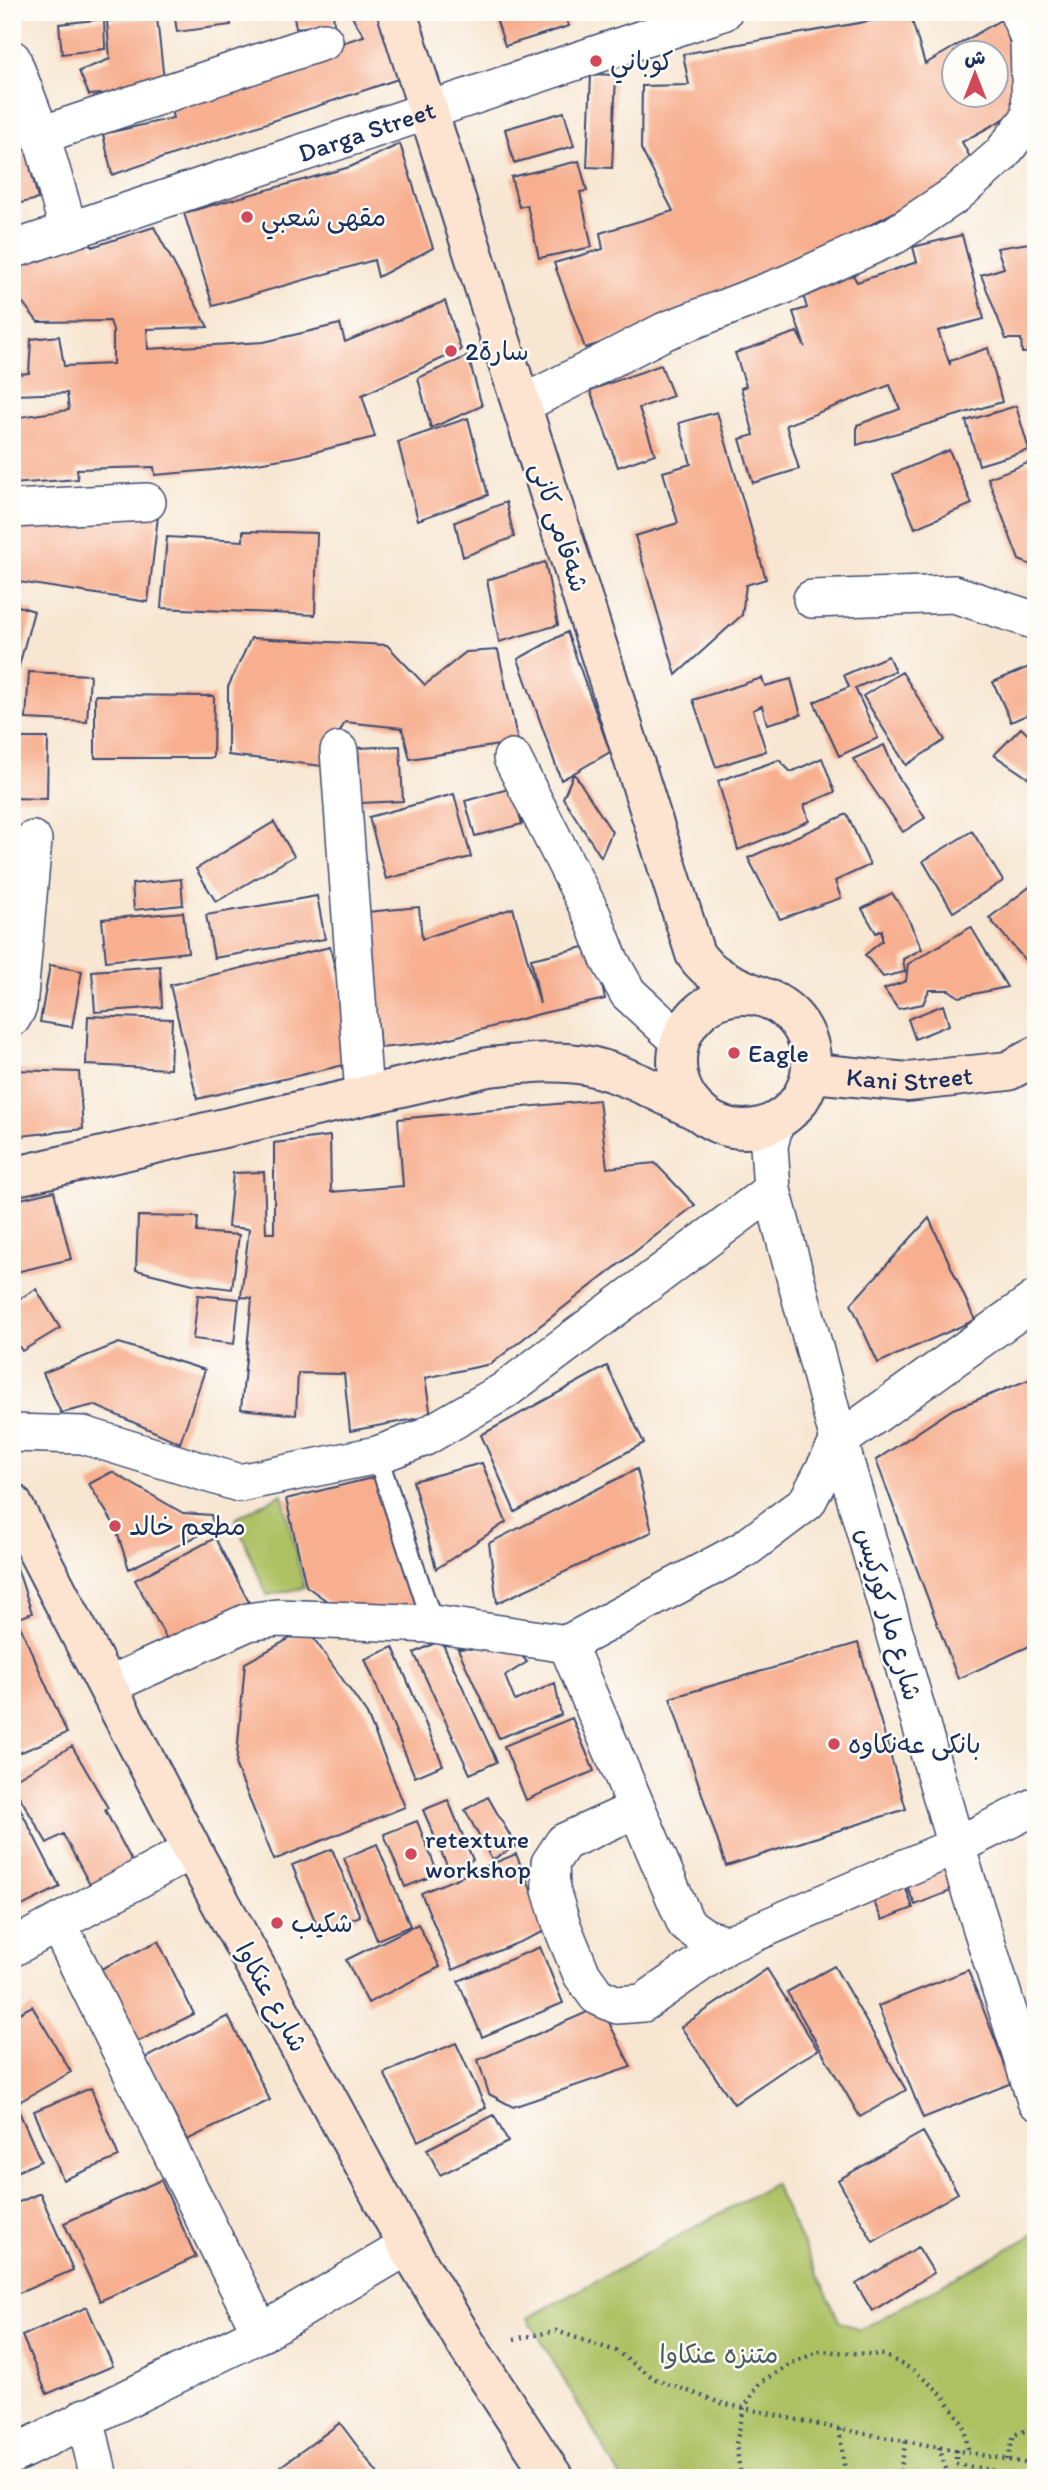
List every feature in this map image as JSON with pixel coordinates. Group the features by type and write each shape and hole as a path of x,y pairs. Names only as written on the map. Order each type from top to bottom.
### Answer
{"street":[{"name":"شەقامی کانی","path":"397,12 695,954 700,962 716,975 772,1001"},
{"path":"521,405 665,331 788,284 895,235 955,195 1001,155 1031,116 1029,38 1018,12"},
{"name":"Darga Street","path":"12,250 718,13"},
{"path":"41,135 324,41"},
{"path":"12,59 41,135 69,232"},
{"path":"12,509 147,502"},
{"path":"812,599 954,594 1036,621"},
{"path":"339,751 364,1095"},
{"path":"512,758 592,915 608,959 628,993 680,1041"},
{"path":"12,1018 18,1007 33,840"},
{"path":"12,1177 488,1067 541,1062 590,1066 645,1086 699,1112 716,1124 735,1129 755,1129 775,1122 792,1110 805,1093 812,1073 811,1051 804,1030 790,1013 772,1001 751,995 713,1002 699,1012 680,1041 676,1058 678,1079 686,1097 699,1112"},
{"name":"Kani Street","path":"812,1073 908,1082 1027,1073"},
{"name":"شارع مار كوركيس","path":"775,1122 769,1146 772,1190 839,1441 956,1846 1036,2101"},
{"path":"12,1433 83,1435 239,1482 377,1455 423,1438 504,1391 772,1190"},
{"path":"107,1686 248,1622 277,1618 433,1624 567,1644 745,1549 807,1502 839,1441 1036,1299"},
{"name":"شارع عنكاوا","path":"12,1503 192,1850 408,2246 468,2347 554,2478"},
{"path":"567,1644 686,1924 703,1937 726,1945"},
{"path":"637,1809 564,1842 550,1863 551,1890 582,1975 597,1996 617,2005 643,2003 726,1945 956,1846 1036,1806"},
{"path":"12,1948 192,1850"},
{"path":"58,1924 261,2333"},
{"path":"15,2445 85,2417 261,2333 408,2246"},
{"path":"85,2417 99,2478"}],"lane":[{"path":"377,1455 433,1624"}],"path":[{"path":"468,2347 555,2331 616,2351 655,2379 721,2403 839,2429 1036,2465"},
{"path":"741,2478 736,2444 744,2408 759,2384 792,2363 820,2351 884,2355 913,2370 943,2395 962,2424 969,2453"},
{"path":"1007,2460 1014,2435 1036,2427"},
{"path":"839,2429 846,2478"},
{"path":"899,2478 906,2440"},
{"path":"939,2447 949,2478"},
{"path":"956,2450 956,2463 991,2470 993,2478"}],"green space":[{"path":"282,1494 304,1588 267,1595 235,1519"},
{"name":"متنزه عنكاوا","path":"774,2184 840,2322 860,2330 1036,2233 1036,2478 621,2478 528,2318"}],"building":[{"path":"174,12 229,12 231,25 177,32"},
{"path":"293,12 333,12 334,24 296,28"},
{"path":"349,12 378,12 398,79 112,175 103,134 173,118 168,98 364,36"},
{"path":"494,12 564,12 569,26 505,46"},
{"path":"910,14 925,64 940,55 940,108 1010,108 1010,45 1024,108 962,142 976,169 719,305 585,348 554,263 603,249 600,233 673,211 641,149 642,86 689,85 683,54"},
{"path":"157,18 165,89 89,95 79,71 110,59 107,21"},
{"path":"1004,18 1008,38 970,38"},
{"path":"104,19 105,49 62,54 59,24"},
{"path":"591,74 616,75 612,168 587,167"},
{"path":"564,112 574,146 514,163 505,129"},
{"path":"400,144 433,248 378,277 374,260 213,306 184,213 350,167"},
{"path":"12,150 26,150 38,199 12,205"},
{"path":"579,161 587,191 580,192 592,247 539,258 527,205 519,207 511,177"},
{"path":"154,227 208,327 147,329 148,349 264,342 340,324 345,342 445,301 461,350 362,395 375,437 294,457 213,470 155,475 154,467 77,469 78,479 12,484 12,418 69,410 67,393 16,395 18,374 29,373 31,339 59,336 64,366 113,364 113,330 110,321 38,322 12,289 12,265 90,238 92,247"},
{"path":"962,235 984,319 938,331 950,365 950,361 988,348 1002,402 857,445 857,425 900,409 890,385 786,425 799,469 753,483 740,439 754,435 741,388 746,386 735,353 797,332 805,347 793,312 807,308 800,285 850,270 857,282 917,262 913,247"},
{"path":"1036,242 1036,352 1022,353 1021,339 1006,339 981,275 1004,268 997,248"},
{"path":"468,356 482,406 431,428 418,378"},
{"path":"661,365 673,396 639,408 655,454 618,467 590,390"},
{"path":"1016,406 1029,450 979,465 966,421"},
{"path":"717,412 766,579 746,585 742,615 676,675 635,536 678,523 663,472 691,464 679,423"},
{"path":"468,418 488,495 418,520 398,442"},
{"path":"949,450 972,504 915,528 893,474"},
{"path":"1036,460 1036,567 1019,560 988,478"},
{"path":"506,502 514,537 463,557 455,522"},
{"path":"158,516 148,602 12,581 12,520"},
{"path":"243,531 317,533 315,615 161,608 167,537 243,541"},
{"path":"545,562 558,625 499,642 487,580"},
{"path":"12,604 34,611 13,688 12,688"},
{"path":"567,632 610,752 561,780 518,659"},
{"path":"251,638 387,645 425,685 466,652 498,650 518,742 410,759 402,728 345,722 322,766 228,755 228,687"},
{"path":"888,656 895,671 855,688 878,738 839,756 814,702 849,687 844,675"},
{"path":"1036,664 1036,711 1011,722 993,682"},
{"path":"29,672 90,675 87,722 26,719"},
{"path":"902,672 945,740 906,765 863,696"},
{"path":"762,678 765,686 791,679 801,715 767,724 762,706 753,710 766,751 716,767 693,700"},
{"path":"95,695 214,696 213,758 95,758"},
{"path":"1021,728 1036,742 1036,769 1028,778 994,755"},
{"path":"12,738 48,738 47,799 12,798"},
{"path":"884,745 897,775 925,818 903,832 853,759"},
{"path":"400,746 403,801 361,803 358,748"},
{"path":"822,758 835,792 804,805 809,821 738,850 718,781 779,760 791,772"},
{"path":"574,773 612,832 601,857 563,798"},
{"path":"512,788 522,824 475,836 465,801"},
{"path":"454,794 471,857 386,879 369,817"},
{"path":"847,814 870,865 835,881 841,898 780,919 748,858"},
{"path":"274,822 294,856 216,902 196,869"},
{"path":"972,831 1003,881 953,912 923,861"},
{"path":"181,879 183,905 134,910 132,884"},
{"path":"1036,882 1036,973 989,918"},
{"path":"892,893 907,916 922,949 903,959 905,972 883,977 865,955 882,941 882,930 876,933 862,909"},
{"path":"317,896 325,939 214,958 206,915"},
{"path":"419,907 422,939 513,908 540,1004 531,959 593,945 605,999 432,1043 380,1048 367,912"},
{"path":"183,912 188,952 106,961 102,919"},
{"path":"971,927 1007,987 959,997 949,990 929,990 923,1004 898,1009 884,989 906,981 908,964"},
{"path":"330,947 357,1062 197,1099 170,985"},
{"path":"50,965 82,971 72,1027 40,1022"},
{"path":"160,966 162,1007 95,1012 92,971"},
{"path":"943,1005 949,1025 915,1039 908,1019"},
{"path":"88,1016 172,1019 170,1069 86,1065"},
{"path":"12,1070 79,1072 83,1129 12,1137"},
{"path":"599,1100 607,1168 655,1163 695,1205 491,1364 425,1378 431,1416 350,1431 344,1374 298,1373 296,1415 241,1409 252,1298 241,1297 249,1229 228,1227 233,1173 264,1172 266,1233 274,1233 274,1143 330,1136 331,1192 403,1186 398,1119"},
{"path":"54,1191 71,1259 12,1273 12,1201"},
{"path":"138,1216 198,1217 197,1232 239,1235 232,1289 193,1284 136,1270"},
{"path":"929,1218 975,1320 878,1363 851,1304"},
{"path":"36,1289 60,1328 22,1351 12,1335 12,1303"},
{"path":"198,1295 239,1299 234,1344 193,1339"},
{"path":"119,1343 205,1370 180,1443 94,1405 61,1413 43,1373"},
{"path":"607,1366 644,1443 515,1512 481,1435"},
{"path":"1036,1377 1036,1643 958,1679 876,1460 953,1409"},
{"path":"482,1463 506,1522 436,1569 413,1481"},
{"path":"637,1469 652,1532 497,1603 489,1543"},
{"path":"112,1472 183,1513 211,1515 214,1528 129,1569 115,1526 89,1484"},
{"path":"380,1476 418,1612 352,1619 306,1586 286,1499"},
{"path":"215,1538 251,1606 172,1649 135,1580"},
{"path":"13,1556 32,1613 17,1619 67,1733 12,1756"},
{"path":"307,1629 367,1714 405,1807 274,1860 236,1766 245,1663"},
{"path":"441,1640 497,1762 470,1774 414,1653"},
{"path":"858,1643 906,1809 726,1866 670,1698"},
{"path":"514,1646 527,1662 505,1676 515,1701 555,1683 561,1715 499,1738 458,1649"},
{"path":"393,1647 443,1765 415,1777 365,1659"},
{"path":"572,1718 594,1771 526,1800 504,1746"},
{"path":"72,1746 108,1808 105,1810 134,1865 91,1887 63,1834 47,1843 12,1784 12,1781"},
{"path":"12,1793 60,1887 12,1911"},
{"path":"488,1797 516,1846 492,1860 465,1810"},
{"path":"448,1800 473,1860 449,1870 423,1810"},
{"name":"retexture workshop","path":"417,1821 438,1874 405,1887 384,1834"},
{"path":"377,1844 410,1926 377,1940 344,1858"},
{"path":"332,1849 360,1916 320,1933 292,1865"},
{"path":"516,1854 548,1930 453,1970 421,1893"},
{"path":"956,1859 966,1885 915,1905 903,1877"},
{"path":"905,1887 913,1908 882,1920 873,1900"},
{"path":"418,1924 440,1967 368,2003 346,1960"},
{"path":"158,1941 194,2014 135,2043 99,1970"},
{"path":"540,1947 563,2003 482,2037 458,1981"},
{"path":"834,1966 906,2090 860,2117 787,1992"},
{"path":"767,1969 818,2050 734,2104 681,2027"},
{"path":"968,1970 1012,2083 923,2118 878,2006"},
{"path":"32,2006 71,2072 21,2101 12,2086 12,2017"},
{"path":"601,2006 631,2067 513,2107 489,2094 478,2060"},
{"path":"228,2016 270,2100 187,2140 145,2058"},
{"path":"456,2043 486,2108 418,2141 384,2073"},
{"path":"91,2088 119,2157 63,2180 34,2111"},
{"path":"12,2096 41,2161 12,2174"},
{"path":"494,2115 508,2142 440,2175 427,2149"},
{"path":"923,2132 958,2193 873,2242 838,2180"},
{"path":"161,2180 196,2257 100,2301 64,2223"},
{"path":"40,2193 73,2270 12,2296 12,2205"},
{"path":"918,2247 934,2273 872,2311 856,2284"},
{"path":"87,2307 113,2366 47,2394 22,2336"},
{"path":"340,2423 381,2478 277,2478 273,2472"}],"place":[{"name":"كوباني","path":"596,61"},
{"name":"مقهى شعبي","path":"247,217"},
{"name":"سارة2","path":"451,351"},
{"name":"Eagle","path":"734,1053"},
{"name":"مطعم خالد","path":"115,1526"},
{"name":"بانکی عەنکاوە","path":"834,1744"},
{"name":"retexture workshop","path":"411,1854"},
{"name":"شكيب","path":"277,1923"}]}
